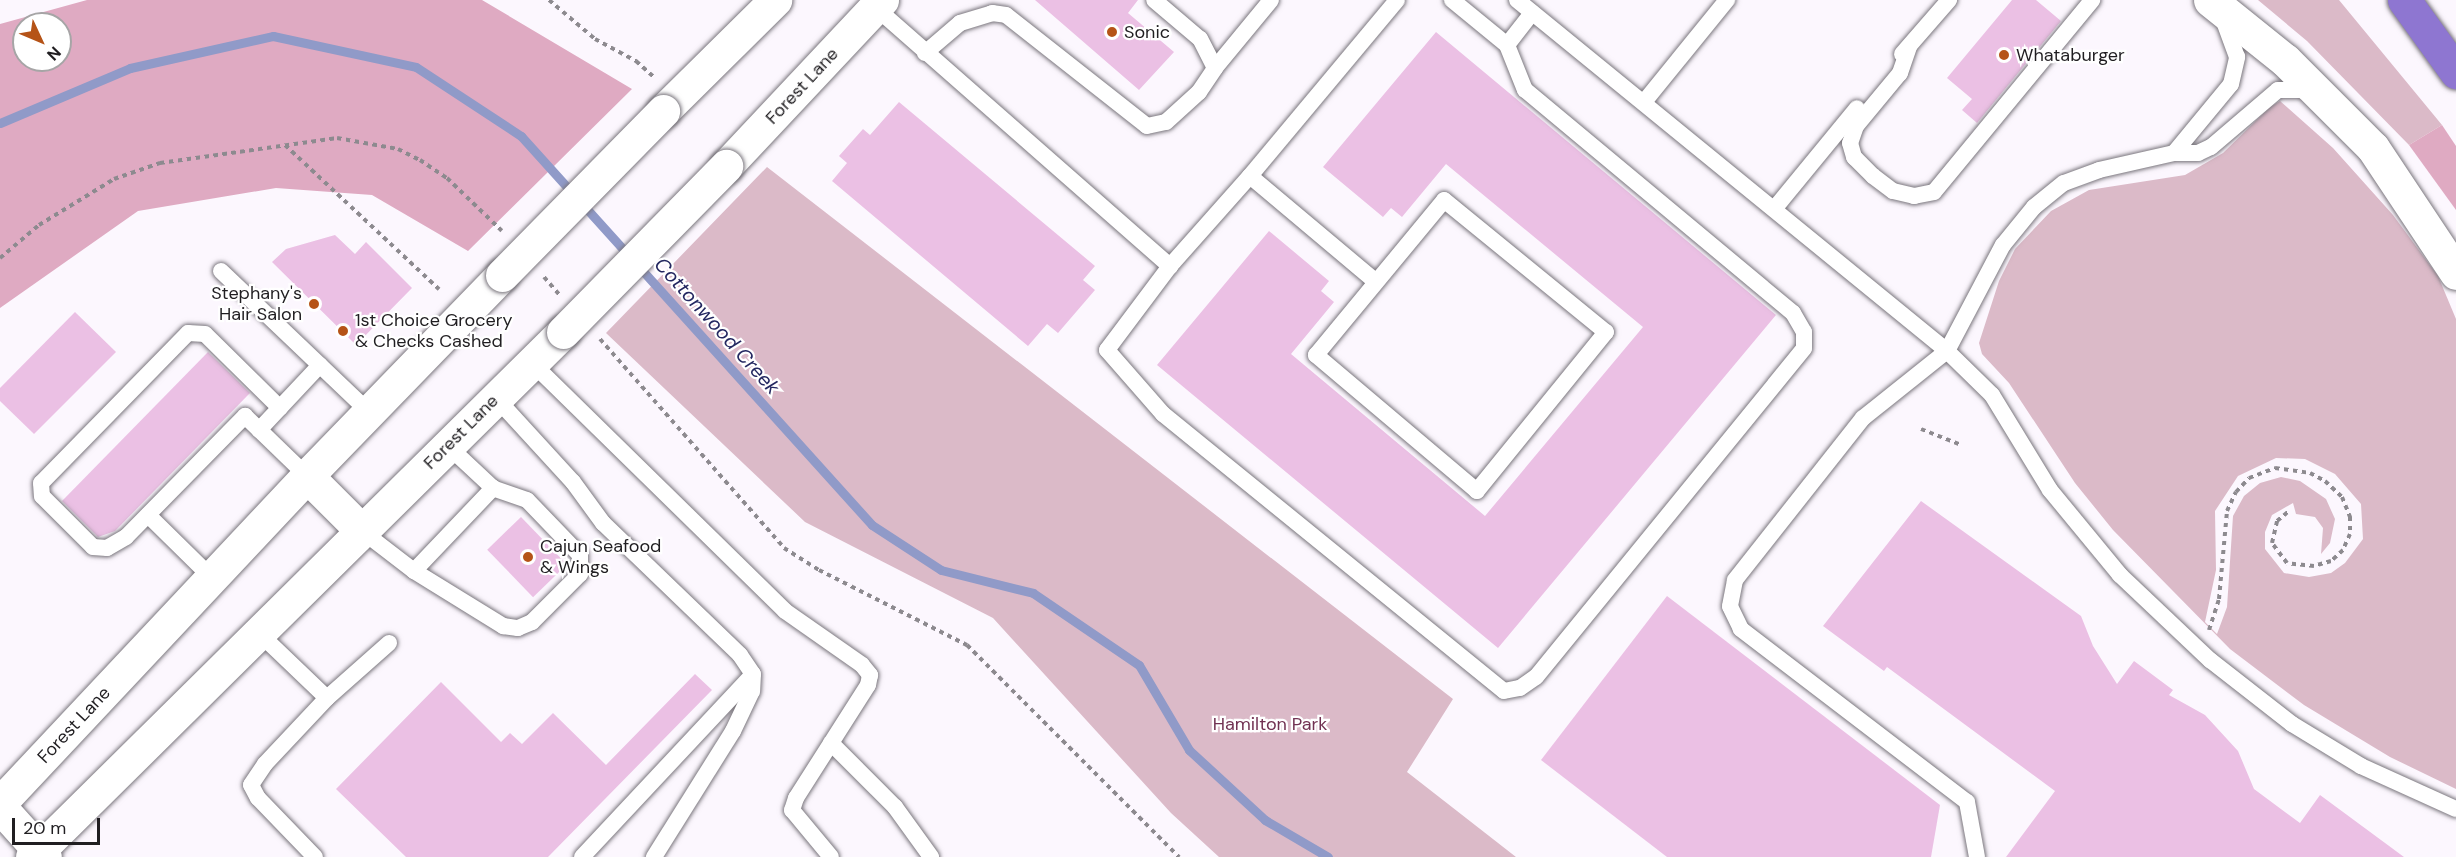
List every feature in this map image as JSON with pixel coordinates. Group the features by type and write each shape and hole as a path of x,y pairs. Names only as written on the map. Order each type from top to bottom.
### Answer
{"highway":[{"path":"2404,0 2456,72"}],"main road":[{"name":"Forest Lane","path":"0,805 307,476 663,111 775,0"},
{"name":"Forest Lane","path":"39,855 726,166 875,2"},
{"path":"2214,3 2285,60 2373,148 2456,273"},
{"path":"307,476 362,531"},
{"path":"0,805 39,855"}],"lane":[{"path":"979,18 996,0"},
{"path":"1154,0 1200,39 1215,68"},
{"path":"925,52 960,23 992,13 1006,15 1147,126 1166,122 1199,92 1215,68 1271,0"},
{"path":"1397,0 1250,176 1170,266 1107,350 1163,414 1504,691 1520,688 1536,677 1804,348 1804,332 1792,313 1525,90 1507,45 1452,0"},
{"path":"1516,0 1947,351 1992,395 2050,490 2120,575 2199,649 2292,724 2361,766 2456,809"},
{"path":"1644,102 1728,0"},
{"path":"1774,208 1949,0"},
{"path":"1909,47 1900,73 1856,126 1850,143 1854,157 1873,176 1893,191 1914,196 1934,192 2092,0"},
{"path":"875,2 925,52 1170,266"},
{"path":"2174,153 2230,84 2237,57 2214,3"},
{"path":"1507,45 1532,13"},
{"path":"1977,857 1967,802 1741,629 1730,606 1735,580 1836,449 1863,418 1947,351 2003,245 2034,207 2064,183 2099,170 2174,153 2198,153 2211,147 2278,90 2301,90 2329,102"},
{"path":"1250,176 1375,281"},
{"path":"1444,200 1606,332 1478,491 1316,355 1375,281 1444,200"},
{"path":"221,271 369,412"},
{"path":"280,408 205,334 188,333 41,483 42,496 93,546 107,548 126,537 148,516 245,416 307,476"},
{"path":"532,363 784,611 862,665 870,675 868,685 792,810 831,857"},
{"path":"259,430 320,365"},
{"path":"496,398 573,482 603,524 740,655 753,674 752,691 733,731 654,857"},
{"path":"362,531 414,571 503,626 518,628 532,622 579,574 580,555 527,500 493,488 448,446"},
{"path":"414,571 493,488"},
{"path":"148,516 212,578"},
{"path":"259,633 327,699"},
{"path":"315,857 258,798 251,785 265,764 327,699 389,643"},
{"path":"582,857 753,674"},
{"path":"831,743 895,807 931,857"}],"path":[{"path":"549,0 595,39 636,61 655,78"},
{"path":"284,145 439,288"},
{"path":"1922,429 1961,445"},
{"path":"2199,649 2214,620 2219,599 2227,511 2236,492 2249,478 2283,469 2310,473 2325,481 2342,497 2350,517 2350,534 2343,550 2331,561 2314,566 2287,563 2272,543 2277,521 2290,510"}],"green space":[{"path":"2258,0 2339,0 2442,125 2409,145 2307,41"},
{"path":"2280,101 2333,148 2393,215 2438,276 2456,319 2456,789 2390,757 2304,705 2230,649 2113,530 2075,483 2009,383 1982,354 1979,343 1999,281 2015,249 2051,211 2089,190 2185,175 2223,153 2270,107","holes":["2276,458 2305,459 2335,474 2361,504 2363,539 2345,563 2331,573 2309,577 2284,573 2265,549 2265,532 2272,515 2293,503 2296,514 2315,517 2323,528 2321,554 2330,543 2335,519 2326,499 2300,481 2281,477 2260,483 2244,496 2233,516 2227,607 2217,634 2205,622 2216,570 2215,511 2238,476"]},
{"name":"Hamilton Park","path":"767,167 1453,699 1407,772 1516,857 1219,857 1171,813 993,618 805,522 606,333"}],"shaded area":[{"path":"87,0 482,0 632,89 468,251 372,195 276,188 138,211 0,308 0,24 12,21 12,72 72,72 72,12 44,12"},
{"path":"2442,125 2456,146 2456,210 2409,145"}],"building":[{"name":"Sonic","path":"1035,0 1138,0 1128,13 1174,52 1139,90"},
{"name":"Whataburger","path":"2012,0 2036,0 2061,21 1977,123 1962,110 1972,99 1947,78"},
{"path":"1436,32 1776,315 1498,648 1157,365 1269,231 1329,281 1321,291 1334,302 1291,354 1485,516 1643,327 1446,164 1402,217 1391,208 1383,217 1323,167"},
{"path":"899,102 1095,266 1083,280 1095,290 1058,333 1047,324 1028,346 832,181 847,163 839,156 863,129 870,135"},
{"path":"335,235 355,254 366,242 412,288 356,345 272,262 286,249"},
{"path":"75,312 116,352 34,434 0,401 0,388"},
{"path":"208,352 250,393 115,531 98,537 62,501"},
{"path":"1921,501 2081,616 2093,646 2117,684 2134,661 2173,690 2169,695 2205,715 2238,751 2254,789 2300,823 2320,795 2404,857 2006,857 2055,791 1887,667 1884,671 1823,626"},
{"name":"Cajun Seafood & Wings","path":"521,517 567,564 533,597 487,550"},
{"path":"1667,596 1940,805 1931,857 1667,857 1541,760"},
{"path":"695,674 712,690 548,857 406,857 336,789 441,682 501,742 510,733 522,744 553,713 606,765"}],"waterway":[{"name":"Cottonwood Creek","path":"0,123 130,68 273,36 416,67 521,136 872,525 941,570 1033,593 1139,665 1189,750 1265,820 1328,857"}],"place":[{"name":"Sonic","path":"1112,32"},
{"name":"Whataburger","path":"2004,55"},
{"name":"Stephany's Hair Salon","path":"314,304"},
{"name":"1st Choice Grocery & Checks Cashed","path":"343,331"},
{"name":"Cajun Seafood & Wings","path":"528,557"}]}
